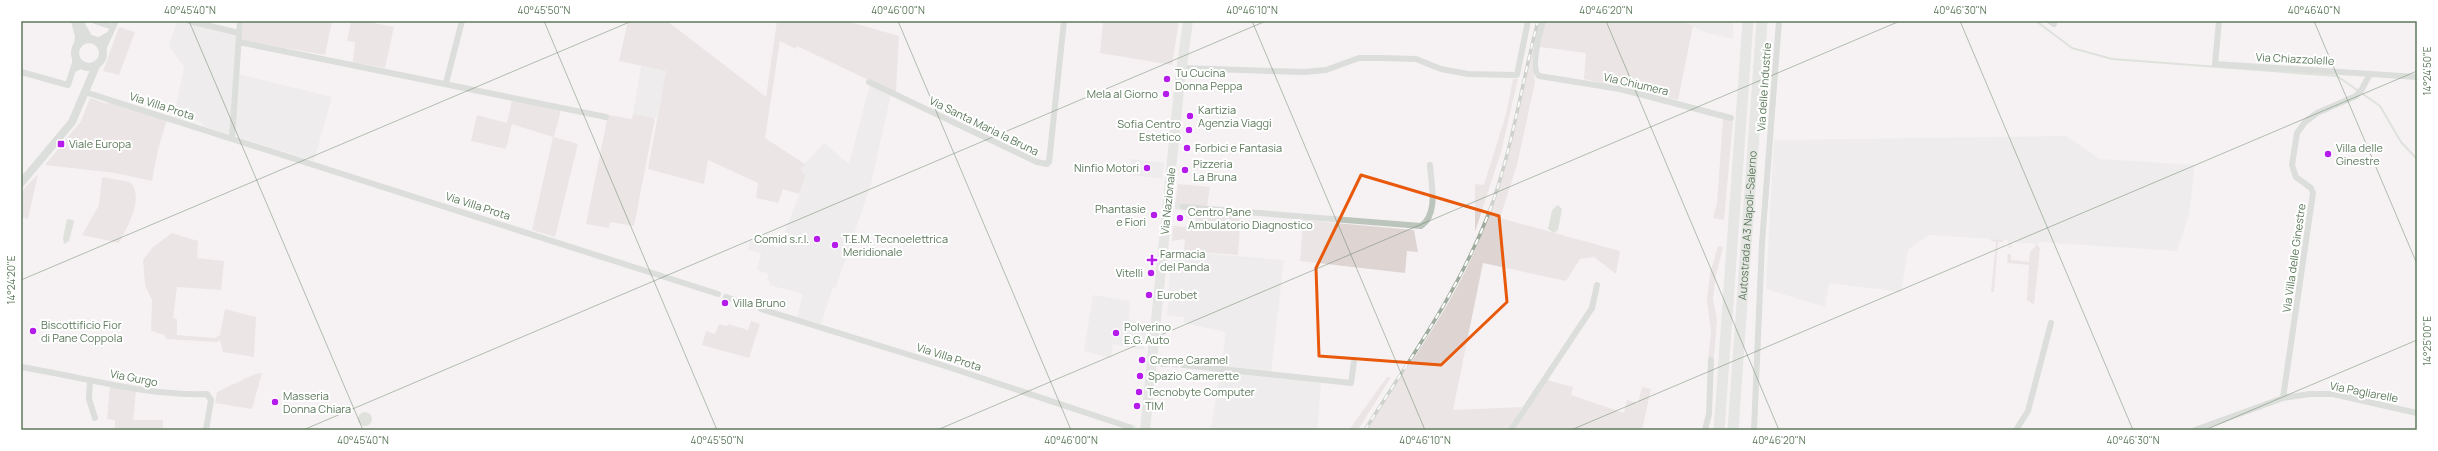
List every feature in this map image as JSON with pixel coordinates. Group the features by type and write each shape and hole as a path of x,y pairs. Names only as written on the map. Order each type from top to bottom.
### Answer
{"highway":[{"name":"Autostrada A3 Napoli-Salerno","path":"1719,430 1748,21"},
{"name":"Autostrada A3 Napoli-Salerno","path":"1733,430 1762,21"}],"main road":[{"name":"Via Nazionale","path":"1142,430 1171,206 1181,68 1188,21"}],"street":[{"path":"21,72 68,85 73,70 79,36 75,21"},
{"path":"79,21 89,39 98,42 103,49"},
{"path":"95,21 113,27"},
{"path":"189,21 239,33"},
{"path":"232,138 240,21"},
{"path":"446,83 462,21"},
{"name":"Via Santa Maria la Bruna","path":"869,82 1037,162 1046,164 1049,162 1064,21"},
{"path":"1181,68 1304,72 1326,70 1359,58 1381,58 1416,59 1441,69 1468,74 1517,75 1528,21"},
{"name":"Via Chiumera","path":"1543,21 1535,61 1536,74 1620,89 1731,118"},
{"name":"Via delle Industrie","path":"1754,430 1759,298 1779,21"},
{"name":"Via Chiazzolelle","path":"2219,21 2215,64 2417,77"},
{"path":"98,42 113,27"},
{"path":"21,183 63,134 79,109 96,66 102,59 103,49 113,27"},
{"path":"78,45 89,39"},
{"path":"239,42 446,83 606,117"},
{"path":"75,54 83,66 85,92"},
{"path":"73,70 83,66 96,66"},
{"name":"Via Villa delle Ginestre","path":"2282,398 2313,193 2311,188 2296,177 2292,165 2297,133 2305,122 2317,113 2361,91 2370,74"},
{"name":"Via Villa Prota","path":"85,92 718,294"},
{"path":"1183,207 1421,226 1427,223 1432,208 1430,165"},
{"path":"1511,430 1592,308 1597,285"},
{"path":"726,297 753,306"},
{"name":"Via Villa Prota","path":"761,309 942,365 1129,427"},
{"path":"2016,430 2028,411 2051,323"},
{"path":"1705,430 1709,414 1711,360"},
{"path":"1152,362 1163,364"},
{"path":"1183,365 1351,383 1354,362"},
{"name":"Via Gurgo","path":"21,367 163,393 207,394 211,400 206,430"},
{"path":"90,380 89,399 95,418"},
{"name":"Via Pagliarelle","path":"2282,398 2333,394 2417,413"},
{"path":"2195,430 2282,398"}],"highlighted area":[{"path":"1361,175 1499,216 1507,302 1441,365 1319,356 1316,268"}],"shaded area":[{"path":"177,21 236,35 230,135 204,126 202,122 195,120 193,123 174,117 184,67 169,46"},
{"path":"243,21 332,21 325,55 242,40"},
{"path":"351,21 364,21 394,27 385,68 353,62 355,42 347,41"},
{"path":"628,21 667,21 766,97 777,21 846,21 899,36 896,93 797,46 796,49 780,41 765,138 805,164 800,169 806,176 799,194 783,189 778,203 756,198 758,183 708,160 704,184 648,169 666,71 619,61"},
{"path":"1103,21 1179,21 1172,65 1100,53"},
{"path":"1539,21 1541,21 1532,62 1535,82 1517,165 1500,218 1620,251 1616,274 1594,257 1580,259 1566,281 1483,263 1453,410 1522,407 1508,430 1367,430 1439,319 1465,272 1476,248 1487,221 1505,165"},
{"path":"1545,21 1680,21 1693,26 1678,100 1584,79 1586,53 1540,47"},
{"path":"1680,21 1733,21 1733,39 1707,33"},
{"path":"119,27 135,32 119,75 103,71"},
{"path":"641,66 666,71 657,118 633,114"},
{"path":"239,74 332,97 314,161 235,136"},
{"path":"1513,79 1518,79 1501,152 1475,232 1475,184 1484,185 1506,114"},
{"path":"870,84 891,94 871,184 836,288 833,287 821,324 797,317 803,294 769,285 770,281 765,280 768,278 768,274 757,270 761,253 748,250 750,240 779,248 806,176 800,169 824,143 849,164"},
{"path":"90,98 108,104 109,101 167,120 158,149 152,181 115,173 45,165 81,121"},
{"path":"512,100 561,110 554,137 578,144 555,237 532,230 553,137 512,124 506,149 471,141 477,115 507,123"},
{"path":"633,114 655,118 634,226 610,222 609,228 586,224 608,115 632,119"},
{"path":"1723,119 1733,121 1724,220 1713,218 1717,203"},
{"path":"2066,136 2100,159 2195,165 2189,215 2177,251 2040,242 2037,244 2012,242 2012,248 2008,248 2008,240 1929,235 1908,250 1901,292 1829,283 1825,307 1766,289 1774,140"},
{"name":"Ninfio Motori","path":"1131,159 1164,163 1162,179 1130,175"},
{"path":"38,174 28,219 21,217 21,192"},
{"path":"102,177 130,182 134,188 136,196 133,212 119,243 82,235 99,205"},
{"path":"1178,184 1210,187 1207,207 1175,204"},
{"path":"1558,205 1562,209 1558,230 1554,233 1548,229 1552,210"},
{"path":"1196,210 1241,214 1238,255 1184,251 1185,239 1172,241 1173,226 1195,228"},
{"path":"67,219 73,220 74,222 69,241 64,244 63,238"},
{"path":"1303,220 1414,230 1418,252 1407,251 1405,273 1300,261"},
{"path":"172,233 198,241 197,258 224,261 221,290 177,287 173,318 177,319 177,335 215,338 220,335 225,309 256,317 254,357 223,352 220,340 217,342 166,339 165,335 151,331 152,300 145,285 143,260 153,247"},
{"path":"1991,239 2003,240 2003,242 1998,242 1994,292 1991,292 1996,242 1991,241"},
{"path":"2037,244 2040,248 2034,305 2027,300 2029,265 2007,263 2008,254 2011,254 2011,260 2029,262 2030,252"},
{"path":"1718,246 1723,247 1716,275 1713,299 1717,319 1714,358 1708,359 1711,333 1707,300 1710,274"},
{"path":"1172,251 1284,260 1271,373 1221,368 1226,332 1184,323 1184,317 1167,316"},
{"name":"Polverino E.G. Auto","path":"1093,295 1130,301 1129,320 1147,322 1144,350 1113,344 1111,358 1084,351"},
{"path":"751,321 760,324 749,358 702,345 706,331 715,334 719,324 727,326 728,324 748,330"},
{"path":"1220,371 1321,383 1317,430 1211,430"},
{"path":"262,373 252,409 215,403 217,392 255,374"},
{"path":"1387,377 1391,377 1358,430 1349,430"},
{"path":"1547,380 1573,387 1571,395 1624,413 1627,400 1638,403 1642,387 1651,389 1642,430 1515,430"},
{"path":"110,386 136,391 133,420 163,420 163,430 115,430 115,420 107,419"},
{"path":"362,412 368,412 372,416 372,422 368,426 362,426 358,422 358,416"}],"waterway":[{"path":"2036,21 2072,48 2112,59 2337,76 2380,106 2401,142 2417,159"}],"tunnel":[{"path":"1175,206 1183,207"},
{"path":"1163,364 1183,365"},
{"path":"1129,427 1136,429"}],"railway":[{"path":"1365,430 1448,298 1476,243 1488,215 1504,168 1538,21"}],"place":[{"name":"Tu Cucina Donna Peppa","path":"1167,79"},
{"name":"Mela al Giorno","path":"1166,94"},
{"name":"Kartizia Agenzia Viaggi","path":"1190,116"},
{"name":"Sofia Centro Estetico","path":"1189,130"},
{"name":"Viale Europa","path":"61,144"},
{"name":"Forbici e Fantasia","path":"1187,148"},
{"name":"Villa delle Ginestre","path":"2328,154"},
{"name":"Ninfio Motori","path":"1147,168"},
{"name":"Pizzeria La Bruna","path":"1185,170"},
{"name":"Phantasie e Fiori","path":"1154,215"},
{"name":"Centro Pane Ambulatorio Diagnostico","path":"1180,218"},
{"name":"Comid s.r.l.","path":"817,239"},
{"name":"T.E.M. Tecnoelettrica Meridionale","path":"835,245"},
{"name":"Farmacia del Panda","path":"1152,260"},
{"name":"Vitelli","path":"1151,273"},
{"name":"Eurobet","path":"1149,295"},
{"name":"Villa Bruno","path":"725,303"},
{"name":"Biscottificio Fior di Pane Coppola","path":"33,331"},
{"name":"Polverino E.G. Auto","path":"1116,333"},
{"name":"Creme Caramel","path":"1142,360"},
{"name":"Spazio Camerette","path":"1140,376"},
{"name":"Tecnobyte Computer","path":"1139,392"},
{"name":"Masseria Donna Chiara","path":"275,402"},
{"name":"TIM","path":"1137,406"}]}
